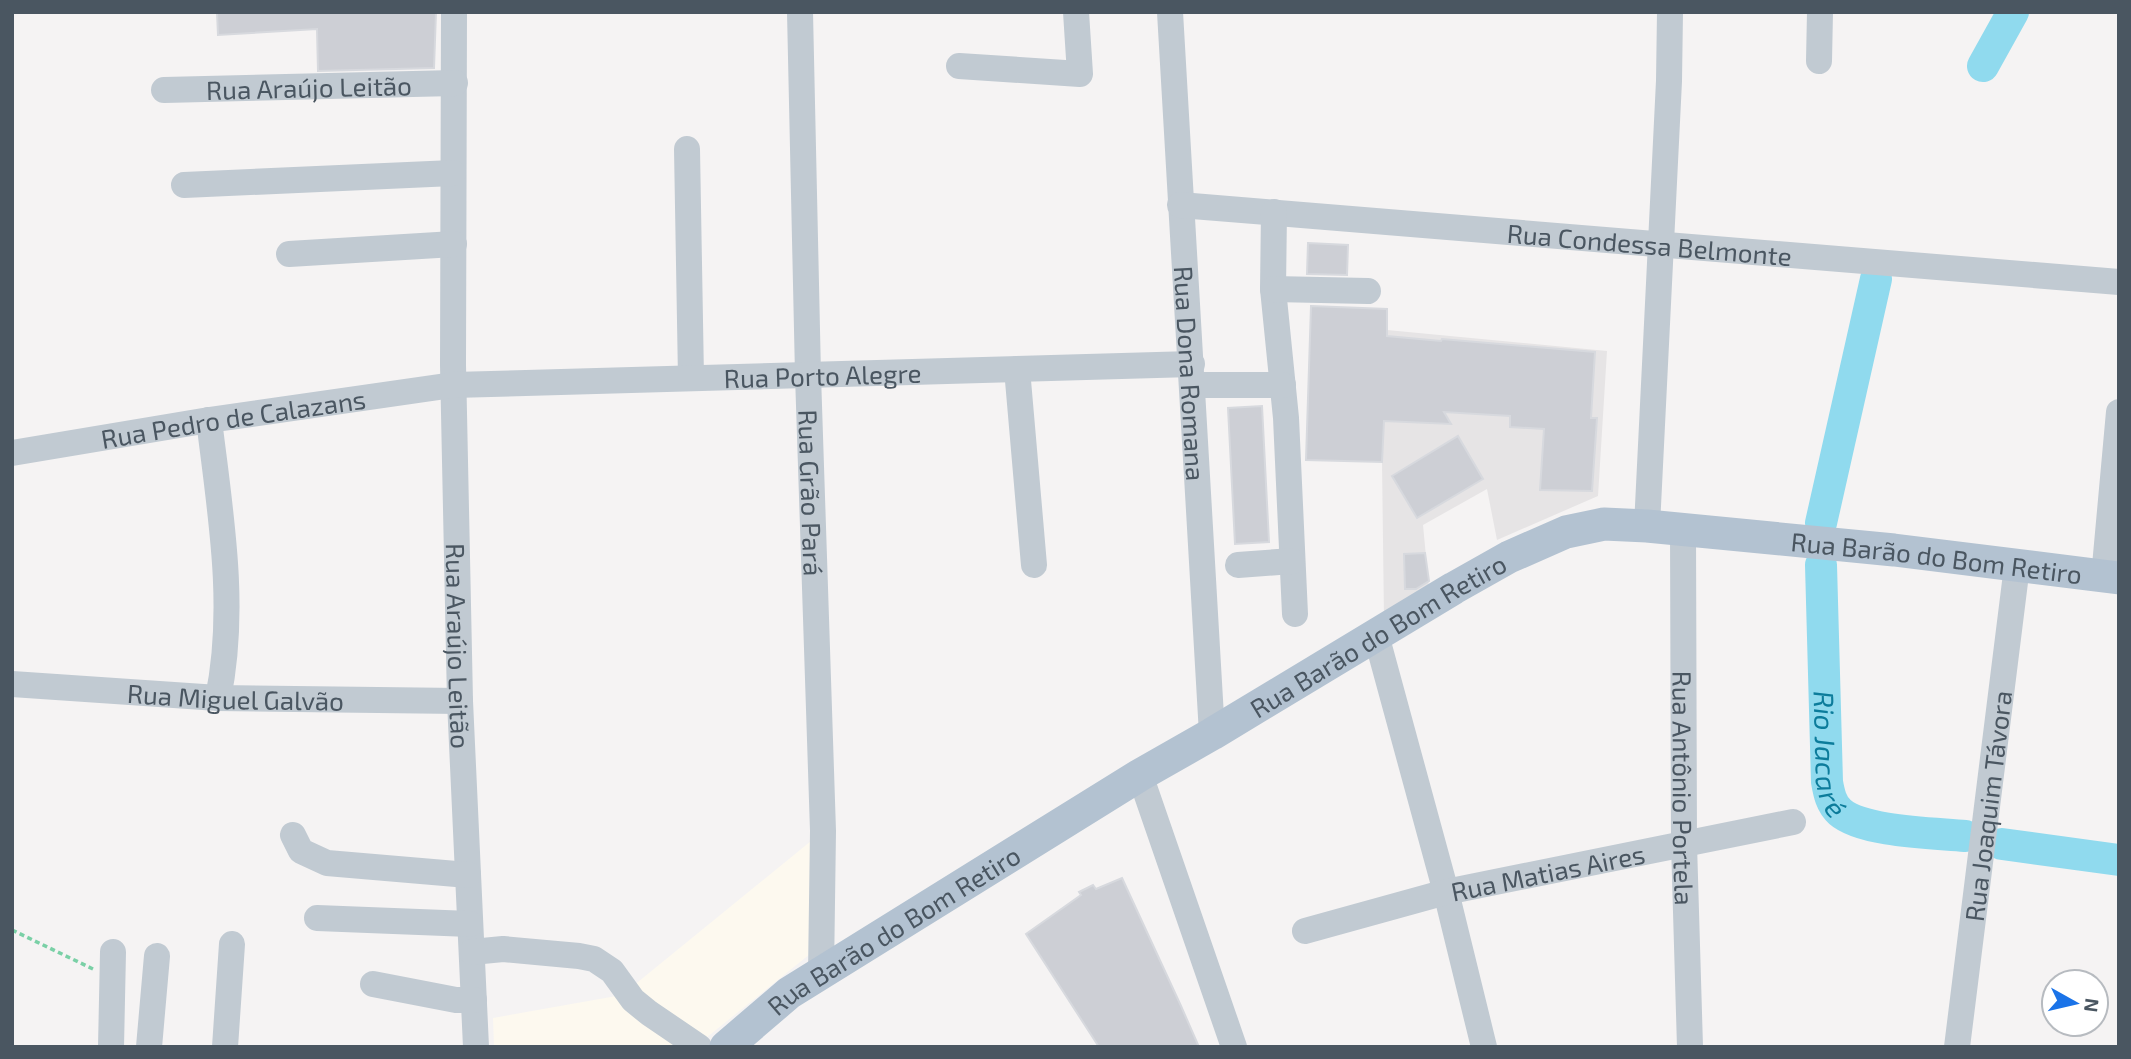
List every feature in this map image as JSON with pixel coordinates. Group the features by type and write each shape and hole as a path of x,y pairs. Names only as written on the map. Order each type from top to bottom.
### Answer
{"main road":[{"name":"Rua Barão do Bom Retiro","path":"722,1046 789,993 1140,775 1509,557 1566,532 1604,524 1647,526 1894,551 2112,578"}],"street":[{"name":"Rua Araújo Leitão","path":"454,12 453,385 460,701 477,1047"},
{"name":"Rua Grão Pará","path":"800,12 808,375 823,831 821,974"},
{"path":"959,66 1080,74 1076,12"},
{"name":"Rua Dona Romana","path":"1170,12 1212,734"},
{"path":"1647,526 1670,12"},
{"path":"1819,61 1820,12"},
{"name":"Rua Araújo Leitão","path":"163,90 455,83"},
{"path":"687,149 691,378"},
{"path":"184,184 453,173"},
{"name":"Rua Condessa Belmonte","path":"1180,205 2119,282"},
{"path":"1273,212 1273,289 1286,418 1295,614"},
{"path":"289,254 454,244"},
{"path":"1273,289 1368,291"},
{"name":"Rua Porto Alegre","path":"453,385 1017,369 1192,374 1283,385"},
{"path":"1017,369 1034,565"},
{"name":"Rua Pedro de Calazans","path":"12,453 209,420 453,385"},
{"path":"2112,578 2119,412"},
{"path":"209,420 220,510 225,582 226,646 218,698"},
{"name":"Rua Antônio Portela","path":"1683,531 1684,844 1690,1047"},
{"path":"1238,565 1292,561"},
{"name":"Rua Joaquim Távora","path":"1957,1047 2017,566"},
{"path":"1376,635 1446,892 1484,1047"},
{"name":"Rua Miguel Galvão","path":"12,684 218,698 460,701"},
{"path":"1140,775 1234,1047"},
{"name":"Rua Matias Aires","path":"1305,931 1446,892 1793,822"},
{"path":"293,835 301,851 327,863 468,875"},
{"path":"317,918 470,924"},
{"path":"225,1047 232,944"},
{"path":"472,952 503,949 594,959 612,971 633,1000 649,1013 722,1046"},
{"path":"149,1047 157,956"},
{"path":"111,1047 112,965"},
{"path":"373,984 456,1000 474,1000"}],"path":[{"path":"12,930 112,965"}],"shaded area":[{"path":"1387,330 1607,351 1598,496 1497,540 1487,489 1423,525 1429,588 1384,618 1382,462"},
{"path":"811,841 810,954 706,1038 701,1047 494,1047 493,1018 622,995"}],"building":[{"path":"217,12 436,12 434,68 318,71 317,29 218,35"},
{"path":"1308,243 1348,245 1347,275 1307,274"},
{"path":"1311,306 1387,309 1387,336 1595,352 1591,418 1597,418 1592,491 1540,490 1544,429 1510,427 1510,416 1444,412 1451,424 1384,421 1382,462 1306,460"},
{"path":"1262,406 1269,542 1235,544 1228,408"},
{"path":"1458,436 1483,479 1417,518 1392,476"},
{"path":"1425,553 1429,581 1416,589 1405,589 1404,554"},
{"path":"1122,878 1199,1047 1099,1047 1026,934 1081,895 1079,892 1093,885 1096,889"}],"waterway":[{"name":"Rio Jacaré","path":"1983,66 2013,12"},
{"name":"Rio Jacaré","path":"1821,523 1876,279"},
{"name":"Rio Jacaré","path":"1821,565 1827,782 1832,802 1840,812 1865,824 1965,836"},
{"name":"Rio Jacaré","path":"2002,844 2119,860"}]}
